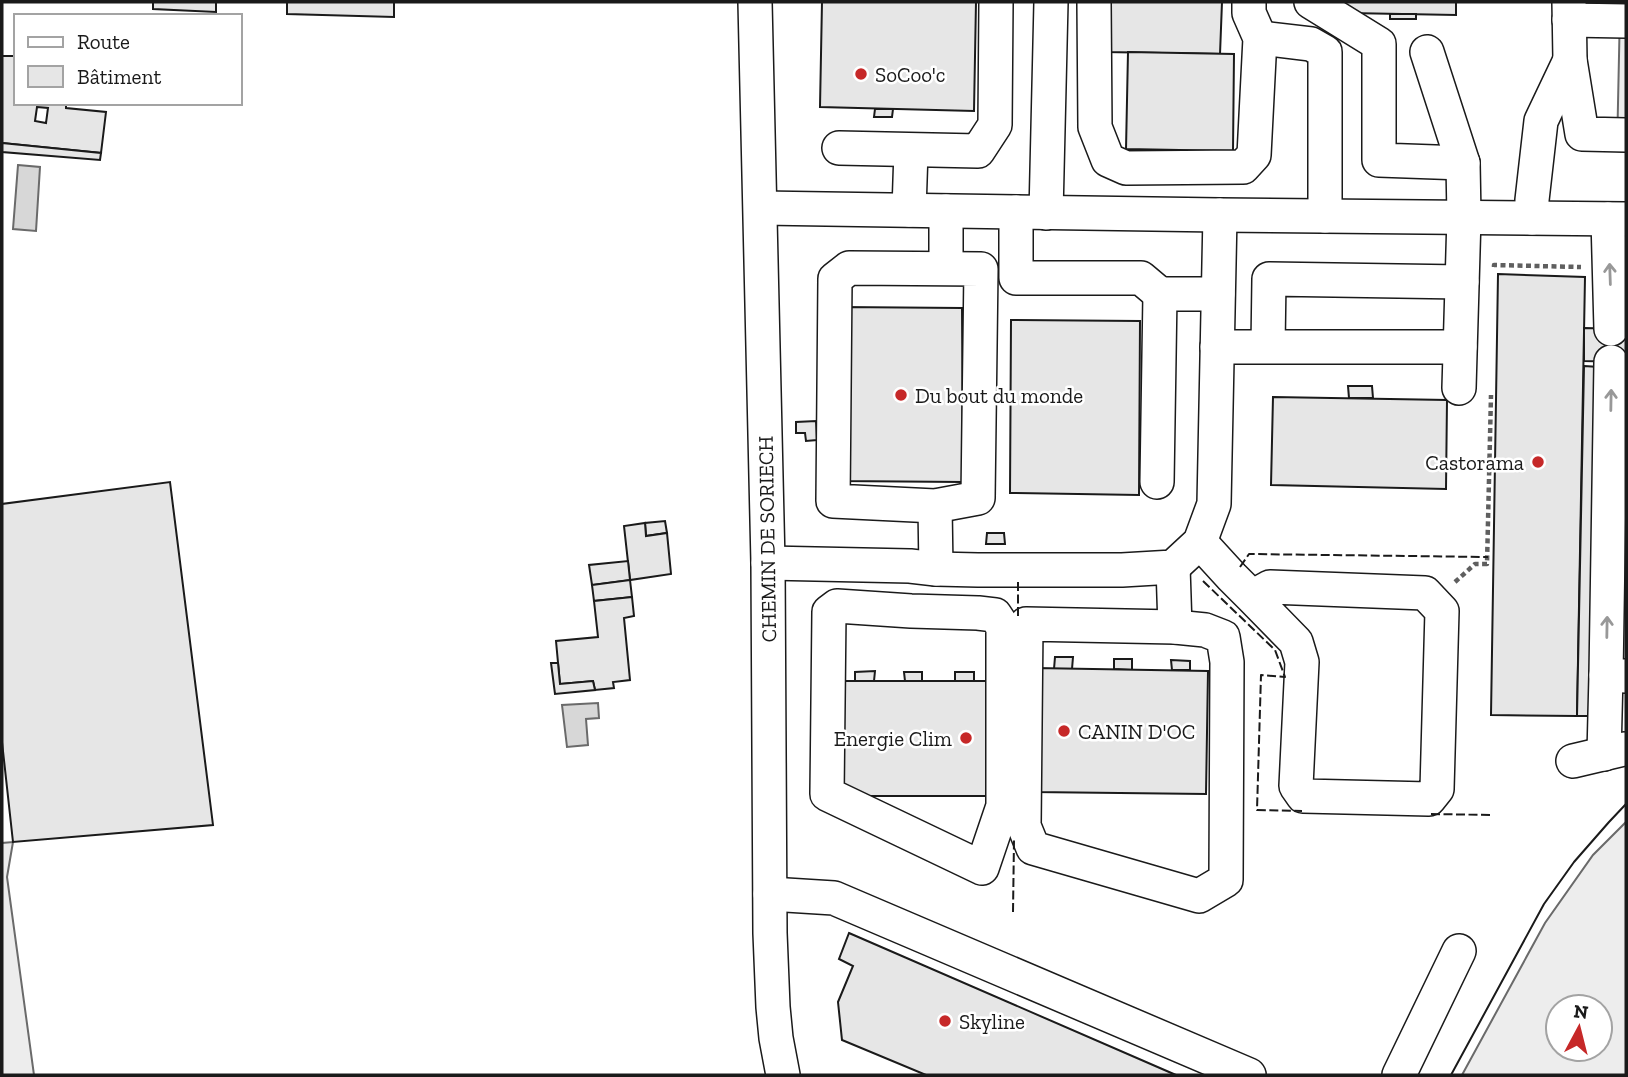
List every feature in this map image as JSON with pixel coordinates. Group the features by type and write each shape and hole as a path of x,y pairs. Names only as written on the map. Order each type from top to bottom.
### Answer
{"street":[{"name":"CHEMIN DE SORIECH","path":"755,2 768,563 770,894 773,1007 783,1075"},
{"path":"839,148 978,151 995,125 996,2"},
{"path":"1051,2 1048,115 1016,278 1141,278 1160,295 1219,294"},
{"path":"1094,2 1096,127 1108,159 1126,168 1243,167"},
{"path":"768,563 978,570 1122,570 1172,567 1200,542 1214,504 1219,294 1243,167 1254,155 1259,38 1249,2"},
{"path":"1311,2 1379,44 1379,160 1463,163"},
{"path":"1626,21 1569,11 1570,60 1582,134 1626,135"},
{"path":"1259,38 1311,44 1325,52 1325,216"},
{"path":"1427,52 1463,163 1464,217 1478,280 1460,347 1475,389"},
{"path":"1532,218 1541,121 1570,60"},
{"path":"995,101 1096,127"},
{"path":"909,210 911,150"},
{"path":"761,208 1617,219 1610,268 1611,329"},
{"path":"946,211 946,268"},
{"path":"849,268 981,269 978,498 935,506 833,500 835,279 849,268"},
{"path":"1268,346 1269,279 1478,280"},
{"path":"1157,482 1160,295"},
{"path":"1217,347 1460,347"},
{"path":"1601,755 1616,676 1611,362"},
{"path":"911,611 935,506"},
{"path":"1200,542 1232,577 1296,642 1301,662 1296,786 1303,796 1429,799 1437,789 1442,611 1426,593 1270,587 1252,597"},
{"path":"1172,567 1175,626"},
{"path":"978,570 978,613"},
{"path":"1048,624 1050,570"},
{"path":"837,606 911,611 995,615 1003,627 1003,806 982,868 827,794 829,612 837,606"},
{"path":"1026,624 1175,626 1205,630 1223,637 1227,662 1226,880 1199,896 1032,848 1024,826 1026,624"},
{"path":"770,894 834,898 1249,1075"},
{"path":"1399,1075 1459,951"}],"path":[{"path":"1478,280 1494,265 1610,268"},
{"path":"1433,601 1475,564 1487,564 1475,389"}],"shaded area":[{"path":"1620,9 1626,9 1626,152 1617,151"},
{"path":"18,165 40,167 36,231 13,229"},
{"path":"598,703 599,718 586,719 588,745 567,747 562,705"},
{"path":"1626,822 1626,1075 1462,1075 1545,923 1593,855"},
{"path":"13,842 7,877 34,1075 2,1075 2,843"}],"building":[{"path":"153,2 216,2 216,12 153,9"},
{"path":"287,2 394,2 394,17 287,14"},
{"path":"822,2 976,2 974,111 820,107"},
{"path":"1106,2 1222,2 1220,54 1105,52"},
{"path":"1327,2 1456,2 1456,15 1348,13"},
{"path":"1390,14 1416,14 1416,19 1390,19"},
{"path":"1128,52 1234,54 1233,151 1126,149"},
{"path":"2,56 14,56 14,105 66,105 66,108 106,112 101,153 2,143","holes":["37,107 48,108 46,123 35,121"]},
{"path":"875,109 893,109 892,117 874,117"},
{"path":"2,143 101,153 100,160 2,152"},
{"name":"Castorama","path":"1498,274 1585,277 1577,716 1491,715"},
{"name":"Du bout du monde","path":"840,307 962,308 963,482 839,481"},
{"path":"1011,320 1140,321 1139,495 1010,493"},
{"path":"1584,328 1626,329 1626,362 1584,361"},
{"path":"1584,366 1599,367 1593,716 1577,716"},
{"path":"1348,386 1372,386 1373,398 1349,398"},
{"path":"1273,397 1447,400 1446,489 1271,485"},
{"path":"816,421 817,440 806,441 805,433 796,433 796,422"},
{"path":"170,482 213,825 13,842 2,742 2,504"},
{"path":"665,521 667,533 646,536 645,523"},
{"path":"645,523 646,536 667,533 671,574 630,580 624,526"},
{"path":"987,533 1004,533 1005,544 986,544"},
{"path":"628,561 630,580 592,585 589,565"},
{"path":"630,580 632,597 594,601 592,585"},
{"path":"632,597 634,616 624,618 630,680 613,682 614,688 595,690 593,681 560,684 556,641 598,637 594,601"},
{"path":"1055,657 1073,657 1072,669 1054,669"},
{"path":"1114,659 1132,659 1132,670 1114,669"},
{"path":"1171,660 1190,661 1190,670 1172,670"},
{"path":"551,663 558,663 560,684 593,681 595,690 555,694"},
{"path":"1035,668 1208,671 1206,794 1033,792"},
{"path":"875,671 874,681 855,681 855,672"},
{"path":"904,672 922,672 922,681 905,681"},
{"path":"955,672 974,672 974,681 955,681"},
{"path":"840,681 993,681 993,796 840,796"},
{"name":"Skyline","path":"849,933 1176,1075 926,1075 842,1040 838,1002 853,966 839,959"}],"tram line":[{"path":"1451,1075 1544,904 1574,862 1626,804"}],"fence":[{"path":"1240,567 1249,554 1488,557"},
{"path":"1018,581 1018,616"},
{"path":"1203,581 1275,650 1285,677 1261,675 1257,810 1302,811"},
{"path":"1431,814 1491,815"},
{"path":"1013,912 1014,840"}],"place":[{"name":"SoCoo'c","path":"861,74"},
{"name":"Du bout du monde","path":"901,395"},
{"name":"Castorama","path":"1538,462"},
{"name":"CANIN D'OC","path":"1064,731"},
{"name":"Energie Clim","path":"966,738"},
{"name":"Skyline","path":"945,1021"}]}
